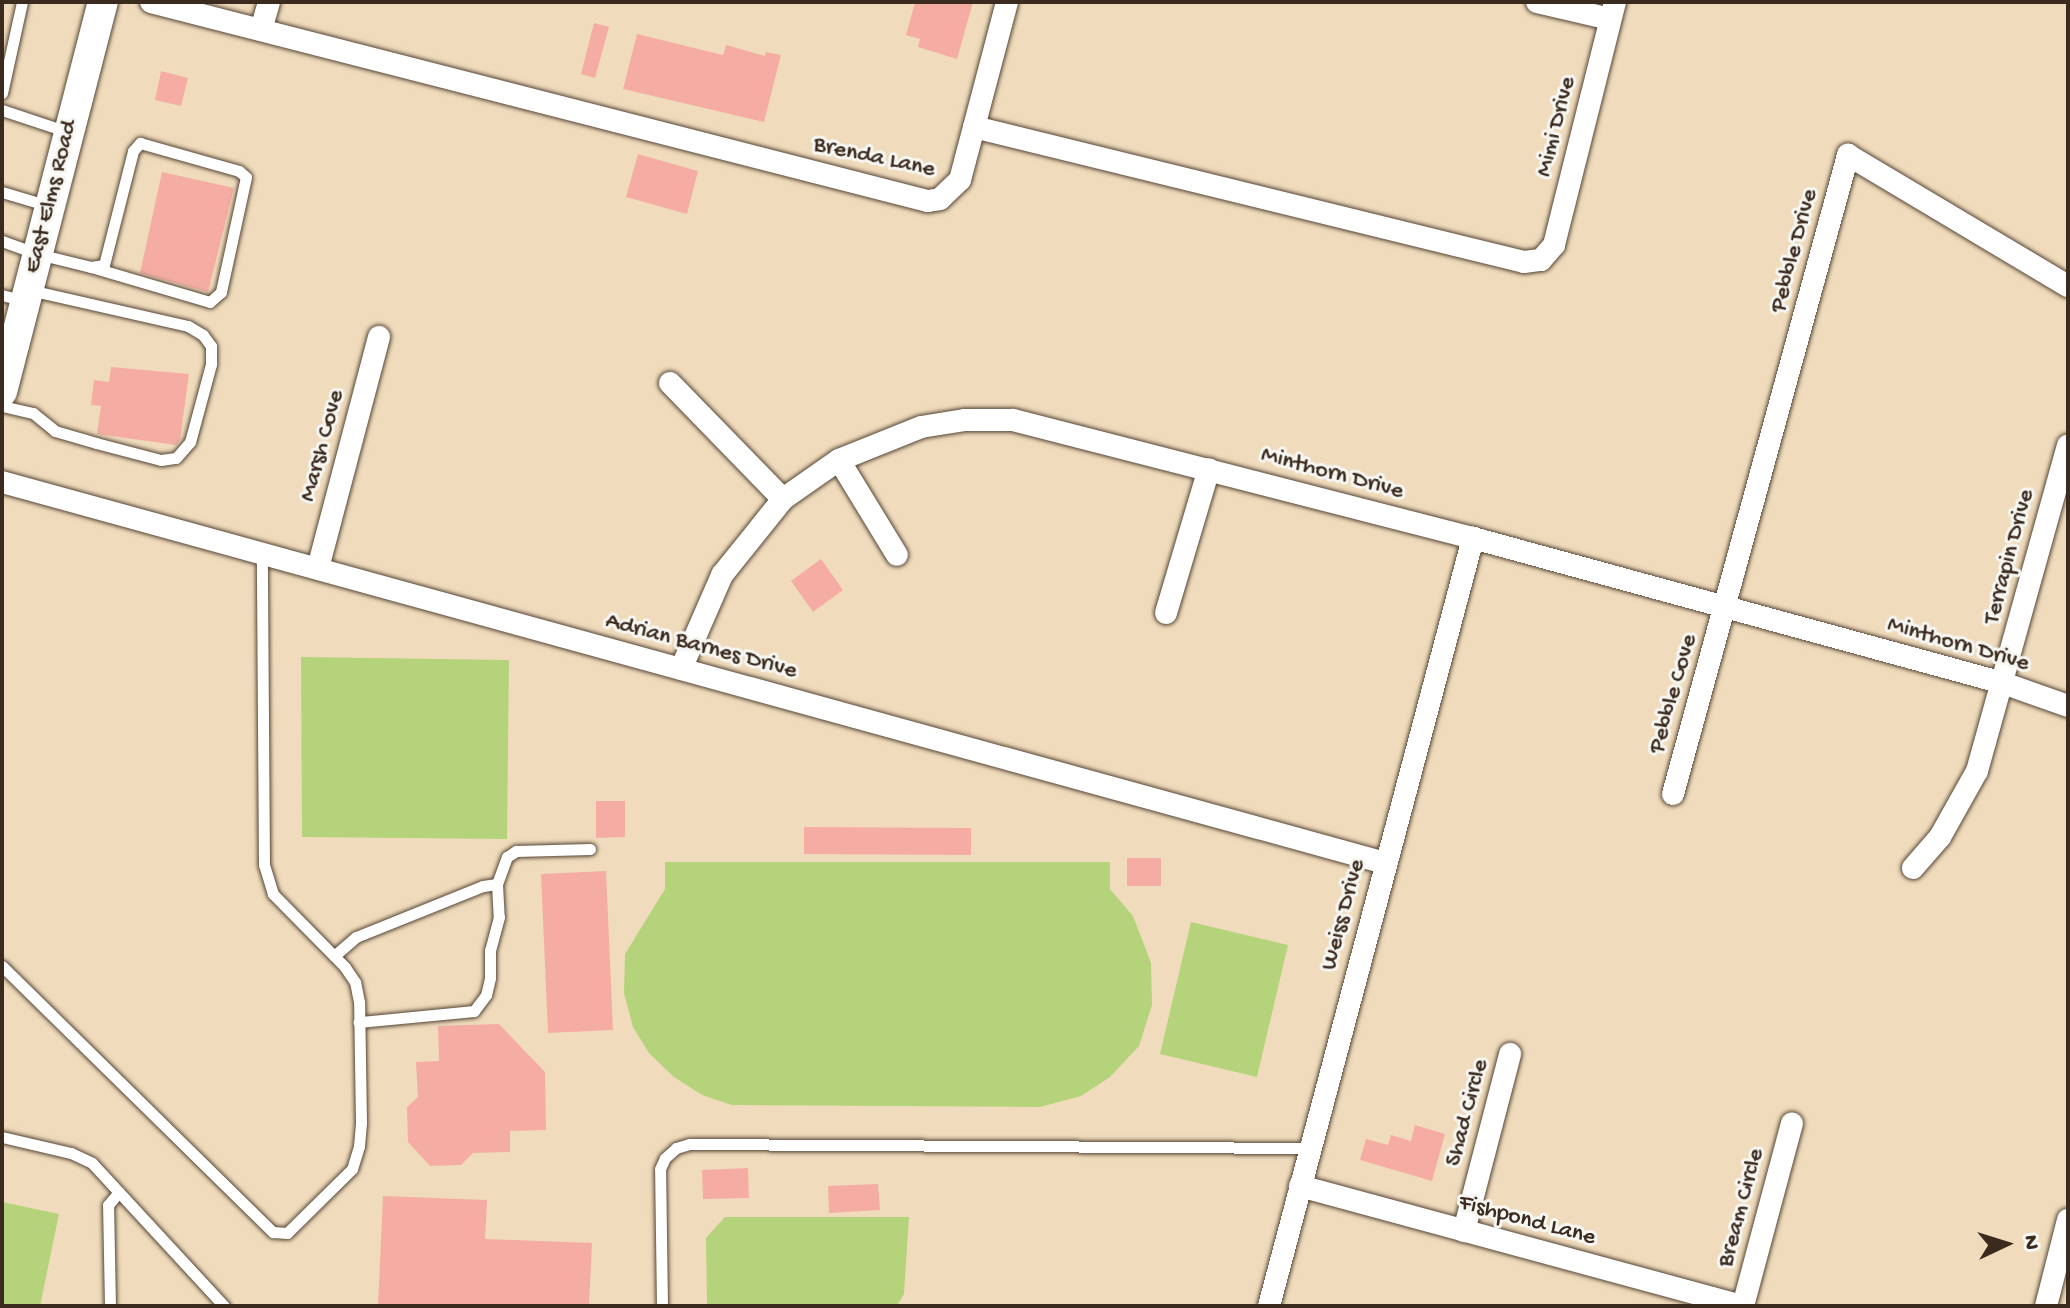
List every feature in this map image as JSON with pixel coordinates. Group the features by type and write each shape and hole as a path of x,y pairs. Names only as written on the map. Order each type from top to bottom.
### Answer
{"main road":[{"name":"East Elms Road","path":"2,392 10,330 19,295 38,254 103,2"}],"street":[{"name":"Brenda Lane","path":"151,2 928,201 940,199 960,180 1007,2"},
{"path":"261,30 269,2"},
{"path":"1537,2 1612,11"},
{"name":"Mimi Drive","path":"974,127 1524,262 1541,260 1554,245 1612,11"},
{"name":"Pebble Drive","path":"1725,608 1848,155 2068,286"},
{"name":"Marsh Cove","path":"318,568 379,337"},
{"path":"670,383 783,499"},
{"name":"Minthorn Drive","path":"681,669 722,575 783,499 839,460 921,427 965,420 1013,420 1473,538 2003,683 2068,706"},
{"name":"Terrapin Drive","path":"1913,868 1940,837 1977,771 2068,445"},
{"path":"839,460 897,555"},
{"path":"1166,613 1209,469"},
{"name":"Adrian Barnes Drive","path":"2,482 1385,863"},
{"name":"Weiss Drive","path":"1269,1306 1473,538"},
{"name":"Pebble Cove","path":"1673,794 1725,608"},
{"name":"Shad Circle","path":"1464,1231 1510,1054"},
{"name":"Bream Circle","path":"1742,1306 1792,1123"},
{"name":"Fishpond Lane","path":"1300,1186 1742,1306"},
{"path":"2046,1306 2068,1220"}],"lane":[{"path":"2,93 22,2"},
{"path":"2,110 69,132"},
{"path":"2,241 210,302 221,292 246,177 239,171 140,143 133,151 104,265 91,267"},
{"path":"2,192 50,206"},
{"path":"2,406 33,413 55,431 161,460 176,458 190,442 211,364 211,346 203,335 188,326 19,295"},
{"path":"2,966 273,1232 287,1233 352,1169 359,1146 361,1123 355,982 273,894 264,865 262,553"},
{"path":"359,1022 474,1011 486,995 490,978 490,950 499,917 497,884 507,857 516,851 590,849"},
{"path":"334,956 356,937 483,886 497,884"},
{"path":"2,1137 71,1153 92,1163 224,1306"},
{"path":"662,1306 660,1169 665,1158 676,1148 689,1144 1310,1148"},
{"path":"110,1306 108,1205 119,1192"}],"green space":[{"path":"301,657 509,660 507,839 302,837"},
{"path":"665,862 1110,862 1110,889 1133,916 1151,963 1152,1005 1139,1046 1110,1077 1081,1096 1040,1107 732,1105 702,1095 674,1077 649,1053 633,1027 624,993 625,954 665,889"},
{"path":"1191,922 1288,945 1257,1077 1160,1054"},
{"path":"2,1202 59,1214 40,1306 2,1306"},
{"path":"725,1217 909,1217 904,1294 897,1306 707,1306 706,1238"}],"building":[{"path":"915,2 973,2 957,59 918,47 920,39 906,35"},
{"path":"594,23 609,27 595,78 581,74"},
{"path":"637,34 723,55 726,45 765,56 766,52 781,55 764,122 623,89"},
{"path":"161,71 188,78 181,106 155,100"},
{"path":"638,154 698,171 687,214 626,197"},
{"path":"162,172 234,188 208,292 140,273"},
{"path":"111,367 189,374 180,440 176,445 97,434 101,406 91,405 94,380 109,382"},
{"path":"821,559 843,590 813,612 791,581"},
{"path":"596,801 625,801 625,837 596,838"},
{"path":"804,827 971,828 971,855 804,854"},
{"path":"1127,858 1161,858 1161,886 1127,886"},
{"path":"606,871 613,1030 548,1033 541,874"},
{"path":"499,1024 545,1072 546,1130 510,1131 510,1152 473,1153 461,1165 430,1166 408,1142 407,1107 418,1097 416,1062 439,1061 438,1026"},
{"path":"1415,1125 1445,1134 1432,1181 1360,1160 1366,1139 1388,1145 1391,1135 1411,1141"},
{"path":"748,1168 749,1198 703,1199 702,1170"},
{"path":"878,1184 880,1210 829,1213 828,1186"},
{"path":"383,1196 487,1200 485,1239 592,1243 589,1306 378,1306"}]}
